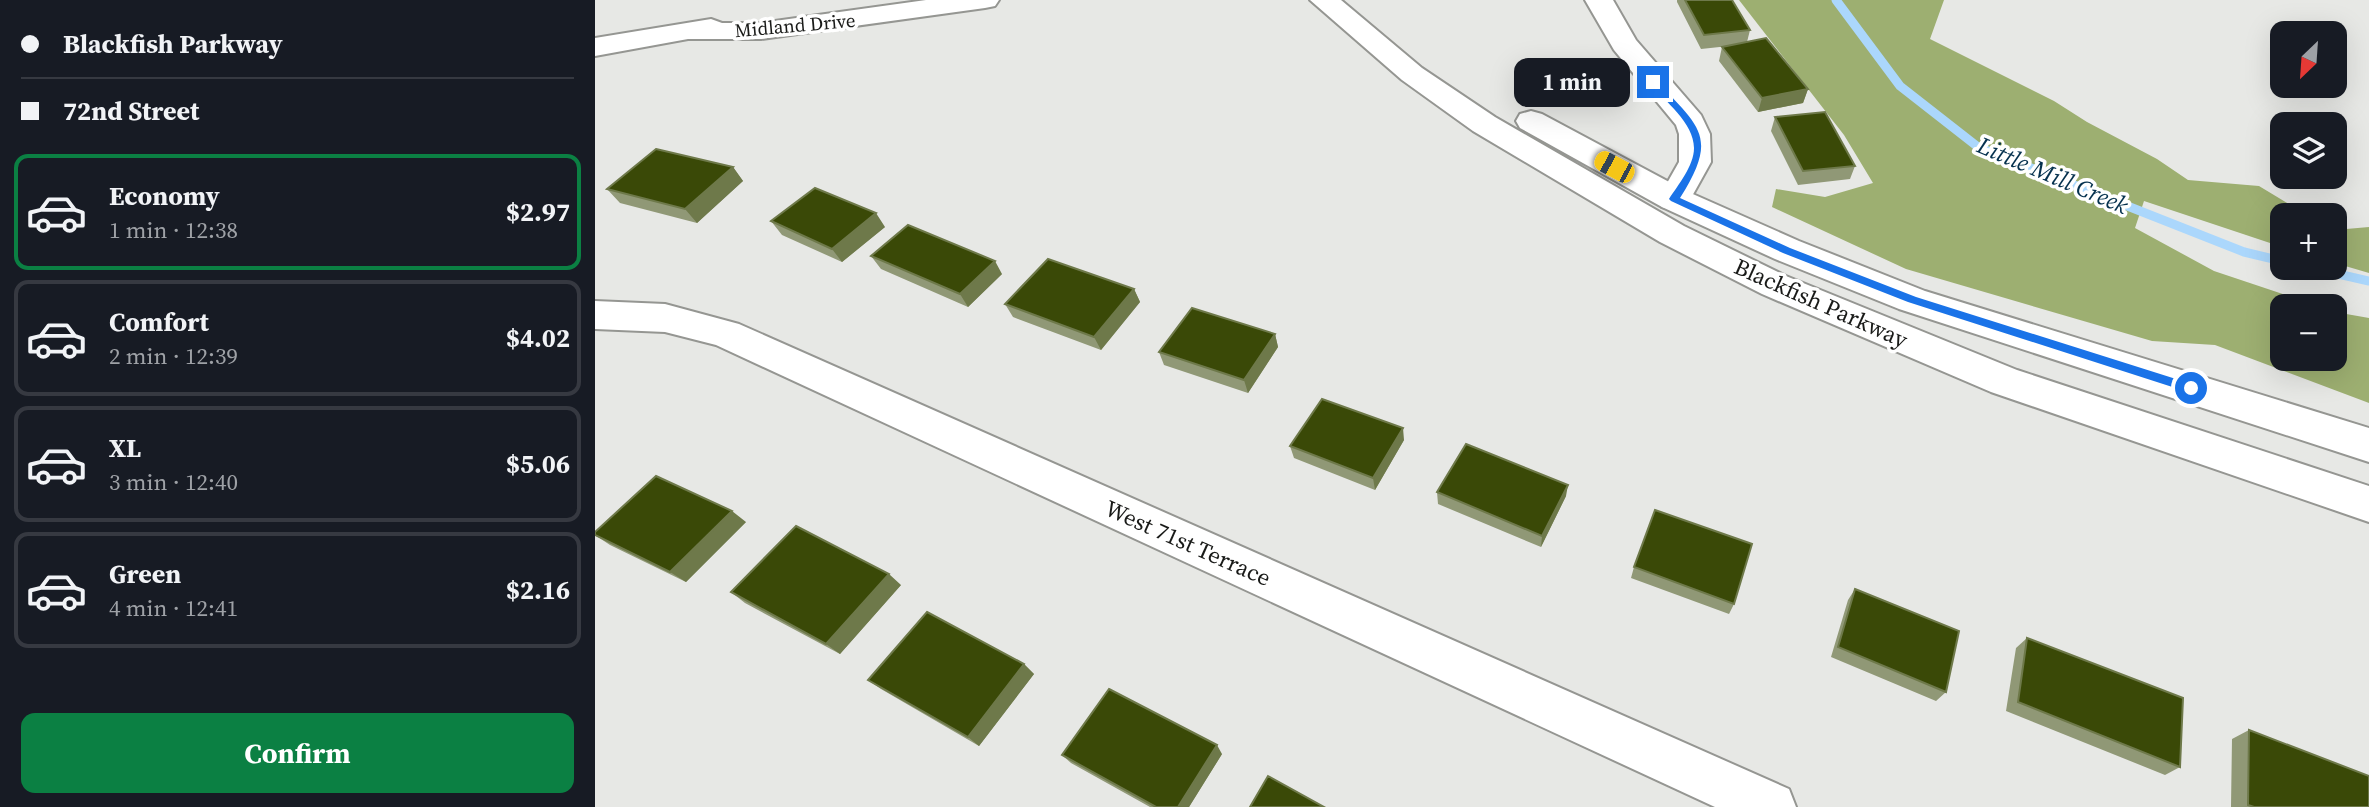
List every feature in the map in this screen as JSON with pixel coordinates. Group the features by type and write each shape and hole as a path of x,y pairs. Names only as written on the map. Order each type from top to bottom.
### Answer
{"main road":[{"path":"688,31 698,0"},
{"name":"Midland Drive","path":"595,47 761,16 879,0"},
{"name":"Midland Drive","path":"688,31 761,31 985,0"},
{"name":"Blackfish Parkway","path":"1324,0 1412,74 1484,124 1672,234 1774,285 2004,382 2369,504"},
{"name":"Blackfish Parkway","path":"1360,0 1423,52 1492,98 1674,199 1787,250 1912,300 2369,445"},
{"path":"1599,0 1624,44 1690,122 1696,135 1699,148 1696,160 1674,199"},
{"name":"West 71st Terrace","path":"595,315 665,318 726,334 1772,807"}],"green space":[{"path":"1739,0 1944,0 1930,39 2054,101 2087,122 2157,159 2188,180 2259,186 2287,203 2270,203 2270,243 2144,201 2135,228 2214,271 2283,294 2270,294 2270,366 2215,345 2152,341 1906,269 1772,207 1776,189 1825,197 1873,183 1844,135"},
{"path":"2369,227 2369,273 2347,267 2347,229"},
{"path":"2347,314 2369,318 2369,403 2284,371 2347,371"}],"building":[{"path":"1685,0 1732,0 1750,30 1704,35"},
{"path":"1766,38 1808,89 1762,98 1722,47"},
{"path":"1825,112 1855,166 1803,171 1775,117"},
{"path":"656,149 733,167 685,209 607,189"},
{"path":"815,188 876,213 832,249 771,221"},
{"path":"908,225 995,261 960,294 871,256"},
{"path":"1048,259 1134,289 1094,337 1005,304"},
{"path":"1192,308 1275,334 1244,380 1159,352"},
{"path":"1322,399 1403,428 1373,478 1290,446"},
{"path":"1466,444 1568,485 1542,536 1437,492"},
{"path":"656,476 732,511 670,572 595,535 595,532"},
{"path":"1655,510 1752,544 1734,604 1634,567"},
{"path":"796,526 889,574 826,644 731,592"},
{"path":"1855,589 1959,631 1946,692 1838,647"},
{"path":"927,612 1024,664 968,737 868,680"},
{"path":"2027,638 2183,698 2180,767 2018,702"},
{"path":"1109,689 1217,745 1178,807 1156,807 1062,755"},
{"path":"2249,730 2369,776 2369,807 2248,805"},
{"path":"1268,776 1324,807 1250,807"}],"waterway":[{"name":"Little Mill Creek","path":"1836,0 1900,86 1978,147 2244,252 2270,258"},
{"name":"Little Mill Creek","path":"2347,276 2369,281"}],"route":[{"path":"1653,82 1690,122 1699,148 1691,173 1674,199 1787,250 1912,300 2191,388"}]}
